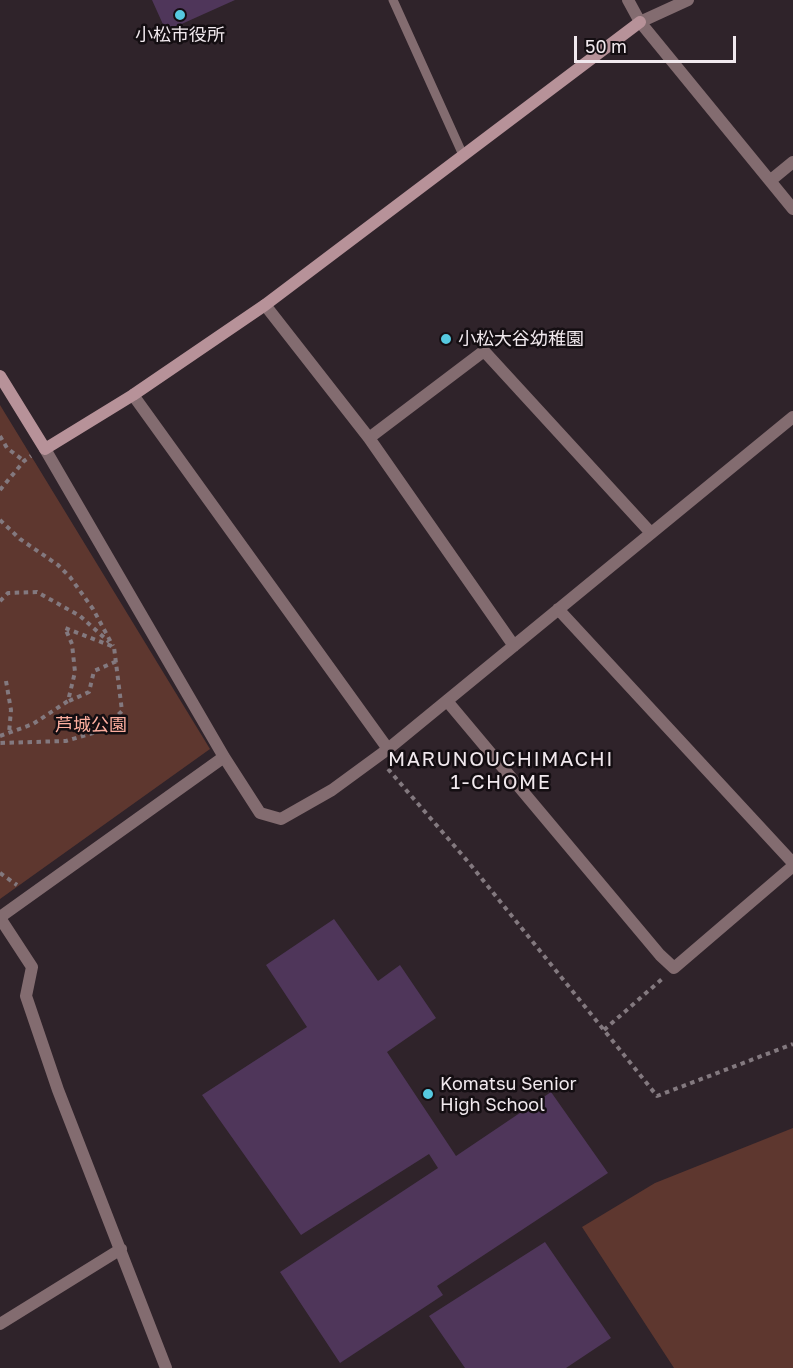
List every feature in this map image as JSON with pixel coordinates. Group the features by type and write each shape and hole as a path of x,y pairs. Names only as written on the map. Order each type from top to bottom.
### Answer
{"street":[{"path":"628,0 640,22 793,209"},
{"path":"45,449 133,396 265,305 640,22 688,0"},
{"path":"771,180 793,162"},
{"path":"265,305 369,438 514,646"},
{"path":"369,438 484,351 651,533"},
{"path":"0,376 224,757 260,813 281,819 332,790 377,758 793,417"},
{"path":"133,396 388,749"},
{"path":"447,701 660,955 674,968 793,864 558,609"},
{"path":"166,1368 58,1090 26,996 32,967 0,918 224,757"},
{"path":"0,1324 121,1249"}],"lane":[{"path":"393,0 463,155"}],"path":[{"path":"0,436 7,447 24,460"},
{"path":"0,490 24,460 45,449"},
{"path":"0,520 20,539 70,577 93,609 114,647 122,711 103,730 66,741 0,743"},
{"path":"0,601 8,593 37,592 80,616 114,647"},
{"path":"68,701 75,672 72,644 65,628 114,647"},
{"path":"0,736 33,724 68,701 89,692 94,671 117,661"},
{"path":"6,681 11,710 9,733"},
{"path":"377,758 470,864 657,1096 793,1044"},
{"path":"604,1030 674,968"}],"green space":[{"name":"芦城公園","path":"0,405 210,749 0,899"},
{"path":"793,1128 793,1368 674,1368 582,1227 655,1183"}],"building":[{"name":"小松市役所","path":"152,0 235,0 166,31"},
{"path":"334,919 378,981 400,965 436,1018 387,1052 456,1156 551,1092 608,1173 437,1286 443,1295 340,1363 280,1272 438,1168 429,1154 301,1235 202,1095 307,1027 266,965"},
{"path":"545,1242 611,1338 566,1368 465,1368 429,1316"}],"place":[{"name":"小松市役所","path":"180,15"},
{"name":"小松大谷幼稚園","path":"446,339"},
{"name":"Komatsu Senior High School","path":"428,1094"}],"district":[{"name":"MARUNOUCHIMACHI 1-CHOME","path":"501,772"}]}
